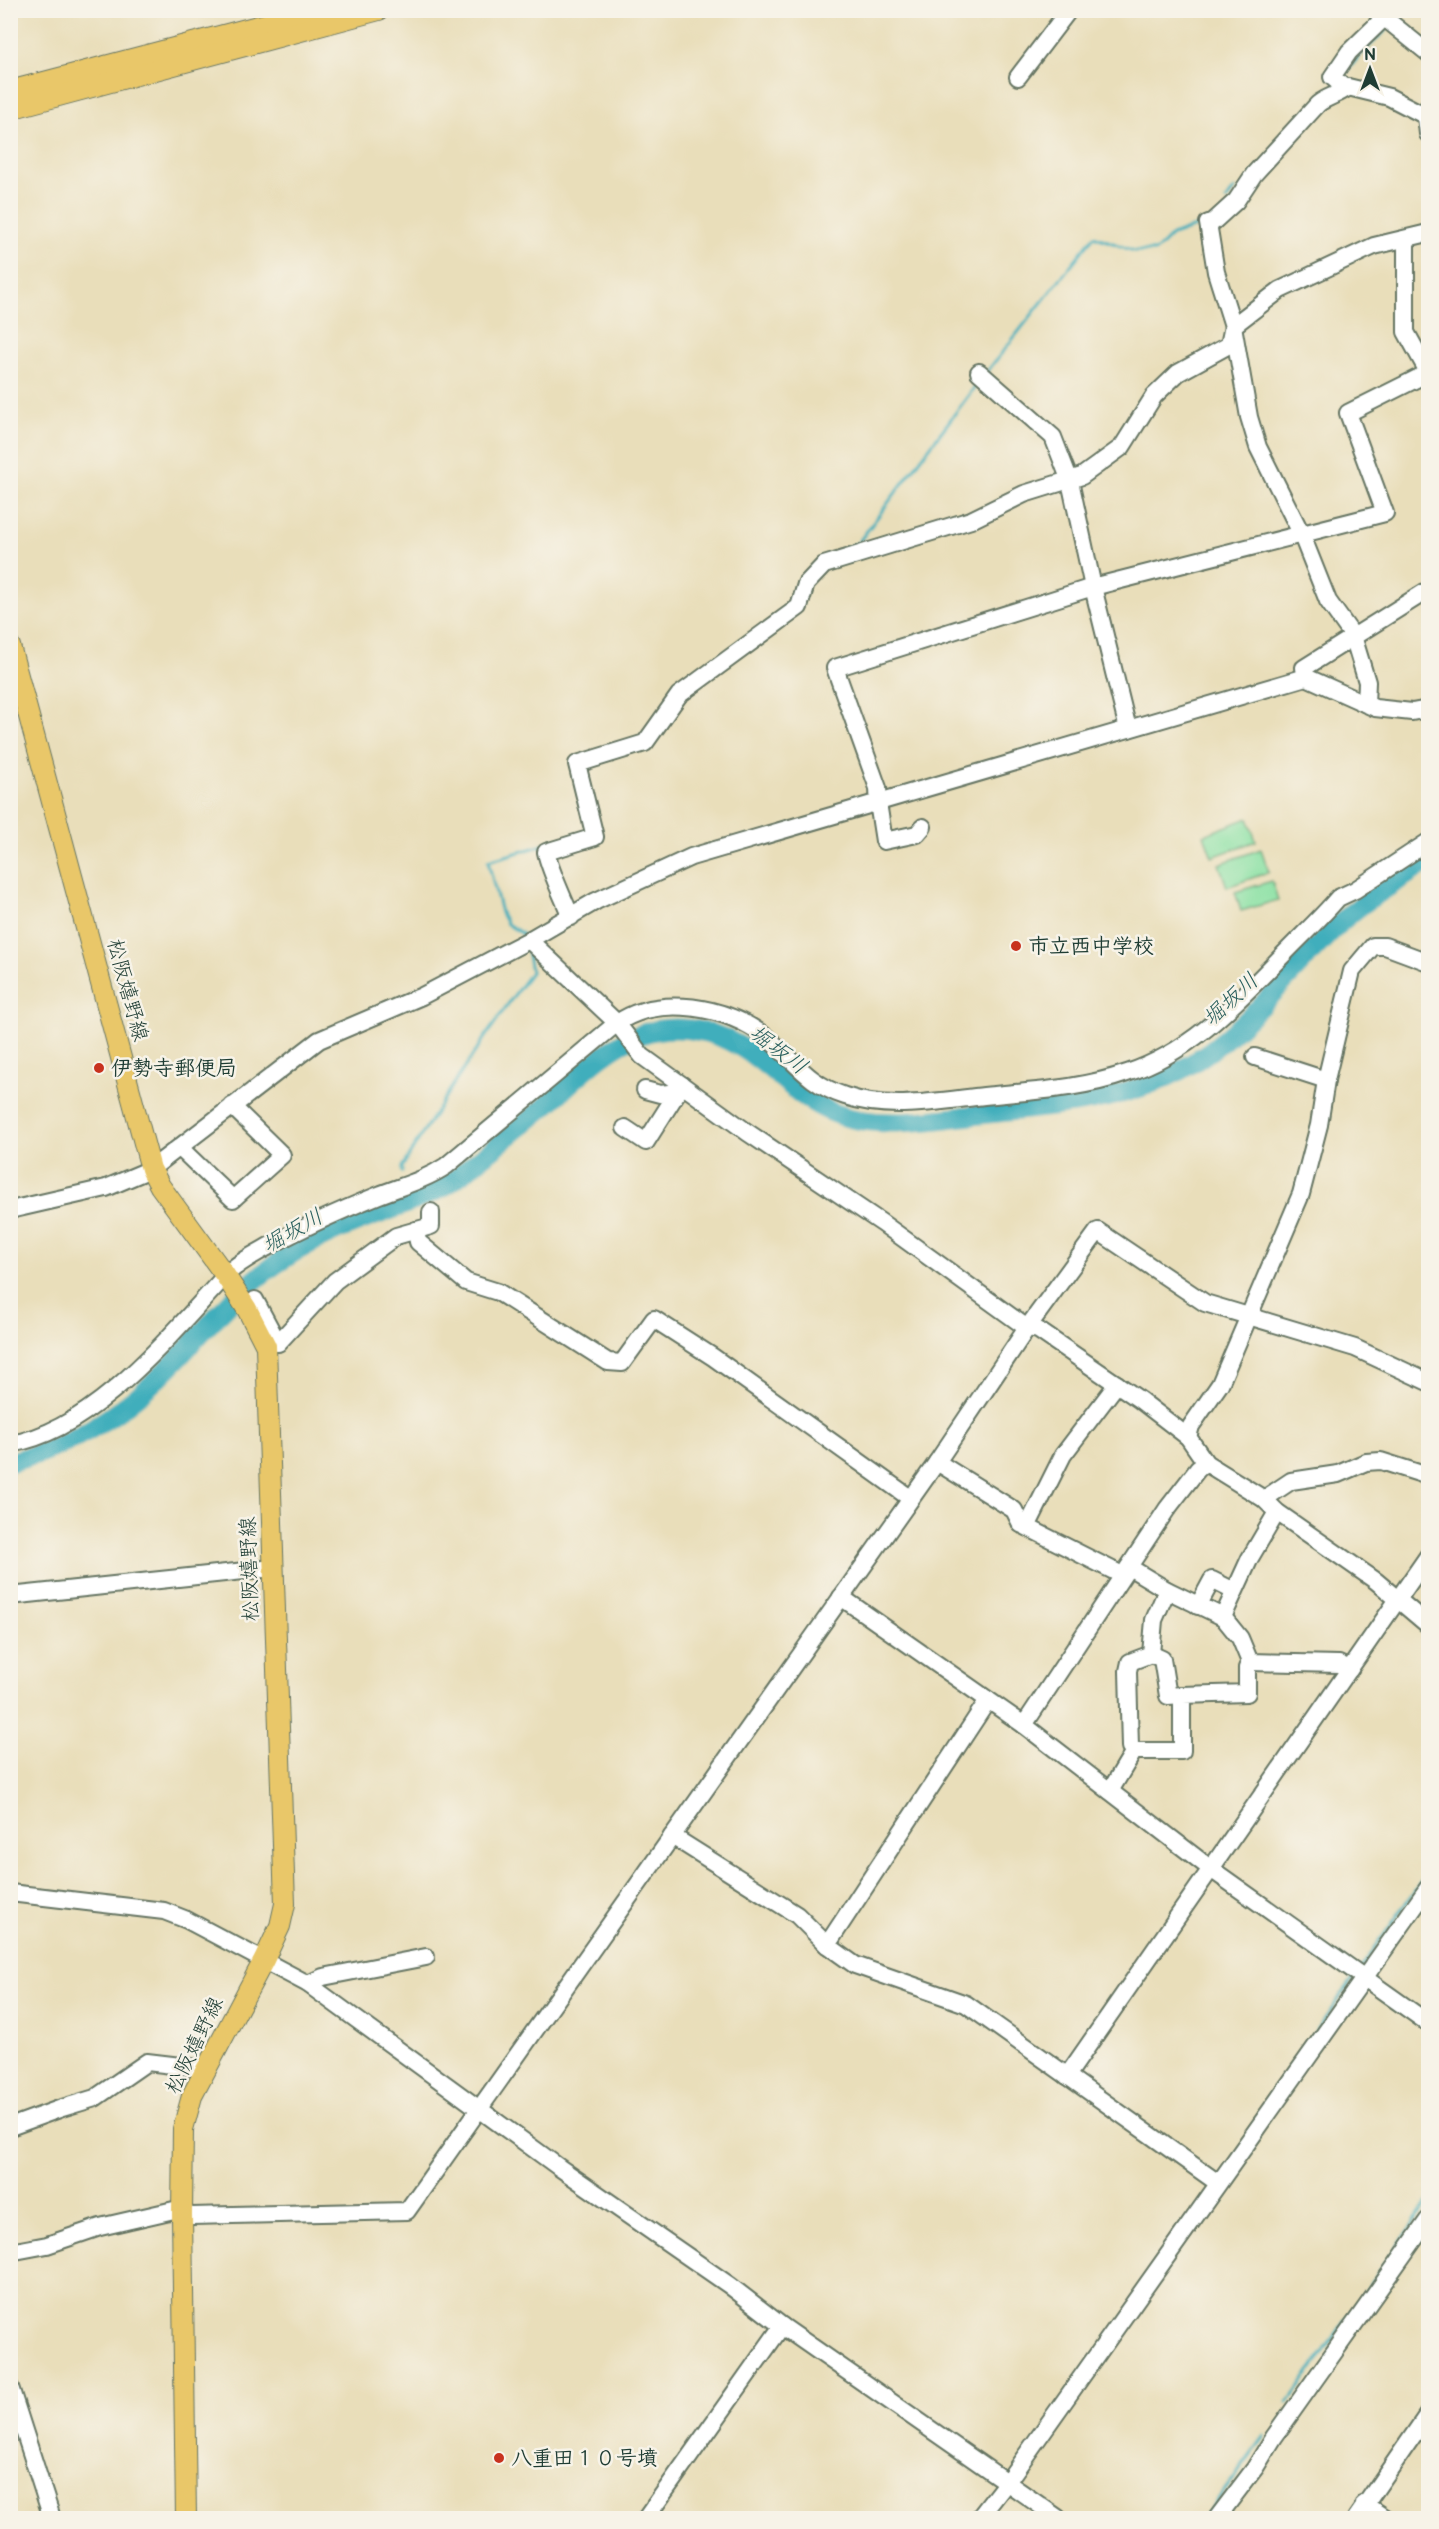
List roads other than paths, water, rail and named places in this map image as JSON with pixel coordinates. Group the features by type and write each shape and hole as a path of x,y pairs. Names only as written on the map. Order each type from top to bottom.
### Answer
{"main road":[{"path":"10,92 318,10"},
{"path":"10,109 379,10"},
{"name":"松阪嬉野線","path":"10,646 16,691 151,1169 160,1186 225,1275 247,1309 266,1346 285,1904 280,1926 264,1960 192,2096 183,2129 186,2518"}],"street":[{"path":"1018,77 1069,10"},
{"path":"1366,704 1367,682 1353,636 1329,601 1301,533 1258,447 1249,417 1233,326 1216,272 1208,223 1213,222 1236,201 1254,174 1318,104 1341,84 1349,52 1386,19 1428,53"},
{"path":"1341,84 1372,91 1427,111 1428,134"},
{"path":"571,917 554,870 548,863 546,852 595,837 577,764 645,743 679,695 799,607 806,584 825,565 971,520 1024,494 1082,476 1122,447 1154,396 1178,373 1229,345 1233,326 1280,290 1374,246 1428,233"},
{"path":"923,827 917,834 884,841 878,788 835,668 1093,587 1385,513 1348,413 1428,372 1406,332 1406,239"},
{"path":"984,377 1053,437 1070,481 1128,729"},
{"path":"1306,677 1304,668 1428,590"},
{"path":"10,1210 106,1188 151,1169 319,1040 422,996 571,917 596,901 691,857 1306,677 1375,708 1412,712 1428,709"},
{"path":"10,1444 35,1438 76,1418 113,1389 169,1338 225,1275 258,1252 351,1206 429,1177 446,1166 635,1012 663,1006 726,1016 765,1036 797,1068 827,1089 853,1098 877,1102 937,1102 1081,1085 1139,1069 1184,1047 1240,998 1338,898 1355,890 1428,842"},
{"path":"525,942 618,1025 642,1056 680,1089 882,1223 1028,1328 1038,1330 1117,1384 1188,1437 1206,1462 1264,1499 1277,1512 1377,1581 1428,1624"},
{"path":"1188,1437 1191,1426 1220,1384 1301,1194 1319,1125 1326,1080 1352,971 1373,946 1385,946 1428,962"},
{"path":"1255,1057 1326,1080"},
{"path":"645,1090 660,1094 680,1089"},
{"path":"625,1128 646,1142 680,1089"},
{"path":"180,1148 233,1199 282,1155 232,1106"},
{"path":"247,1309 255,1300 278,1343 334,1281 396,1236 430,1226 431,1212"},
{"path":"416,1230 418,1242 466,1282 498,1292 608,1362 622,1363 654,1319 713,1357 910,1498"},
{"path":"10,2252 47,2245 100,2227 174,2210 192,2216 407,2211 937,1462 1028,1328 1098,1232 1205,1303 1364,1351 1428,1382"},
{"path":"1021,1524 1030,1521 1064,1455 1117,1384"},
{"path":"1264,1499 1291,1481 1338,1474 1366,1462 1381,1461 1428,1476"},
{"path":"937,1462 1014,1510 1021,1524 1223,1617 1240,1638 1250,1662 1247,1668 1247,1693 1182,1695 1168,1696 1161,1659 1151,1654 1130,1662 1128,1671 1130,1747 1134,1751 1182,1751 1182,1695"},
{"path":"1024,1725 1167,1509 1206,1462"},
{"path":"1223,1617 1250,1558 1277,1512"},
{"path":"1066,2076 1428,1556"},
{"path":"10,1596 273,1568"},
{"path":"1198,1606 1212,1580 1234,1591"},
{"path":"1151,1654 1154,1620 1167,1590"},
{"path":"841,1597 1024,1725 1211,1869 1428,2023"},
{"path":"1250,1662 1339,1664 1350,1669"},
{"path":"827,1945 988,1700"},
{"path":"1110,1791 1134,1751"},
{"path":"672,1836 797,1915 827,1945 855,1965 966,2004 1214,2180"},
{"path":"979,2518 1007,2482 1214,2180 1360,1975 1428,1888"},
{"path":"10,1893 164,1911 187,1920 308,1984 560,2168 1058,2518"},
{"path":"308,1984 322,1977 426,1957"},
{"path":"10,2127 95,2098 147,2062 207,2069"},
{"path":"1216,2518 1261,2459 1274,2437 1428,2220"},
{"path":"646,2518 783,2326"},
{"path":"10,2387 52,2518"},
{"path":"1385,2518 1360,2511 1428,2414"}],"waterway":[{"path":"1395,19 1408,10"},
{"path":"1341,79 1359,56 1387,29"},
{"path":"1226,200 1235,189"},
{"path":"986,373 1094,236 1134,251 1156,251 1172,235 1201,223"},
{"path":"836,553 858,543 980,380"},
{"path":"791,604 798,585"},
{"path":"523,937 521,933 507,924 501,913 488,861 544,845"},
{"name":"堀坂川","path":"10,1462 58,1446 81,1435 123,1408 161,1375 213,1320 262,1274 295,1252 326,1236 412,1202 446,1185 533,1116 602,1056 642,1034 679,1028 716,1035 739,1046 763,1062 820,1107 851,1118 870,1121 889,1123 928,1121 1059,1106 1108,1097 1156,1082 1202,1057 1264,1003 1349,915 1428,861"},
{"path":"402,1172 402,1167 448,1092 531,972 527,949"},
{"path":"1360,1969 1428,1872"},
{"path":"1281,2082 1354,1977"},
{"path":"1288,2403 1428,2202"},
{"path":"1204,2518 1265,2436"}],"place":[{"name":"市立西中学校","path":"1016,946"},
{"name":"伊勢寺郵便局","path":"99,1068"},
{"name":"八重田１０号墳","path":"499,2458"}]}
